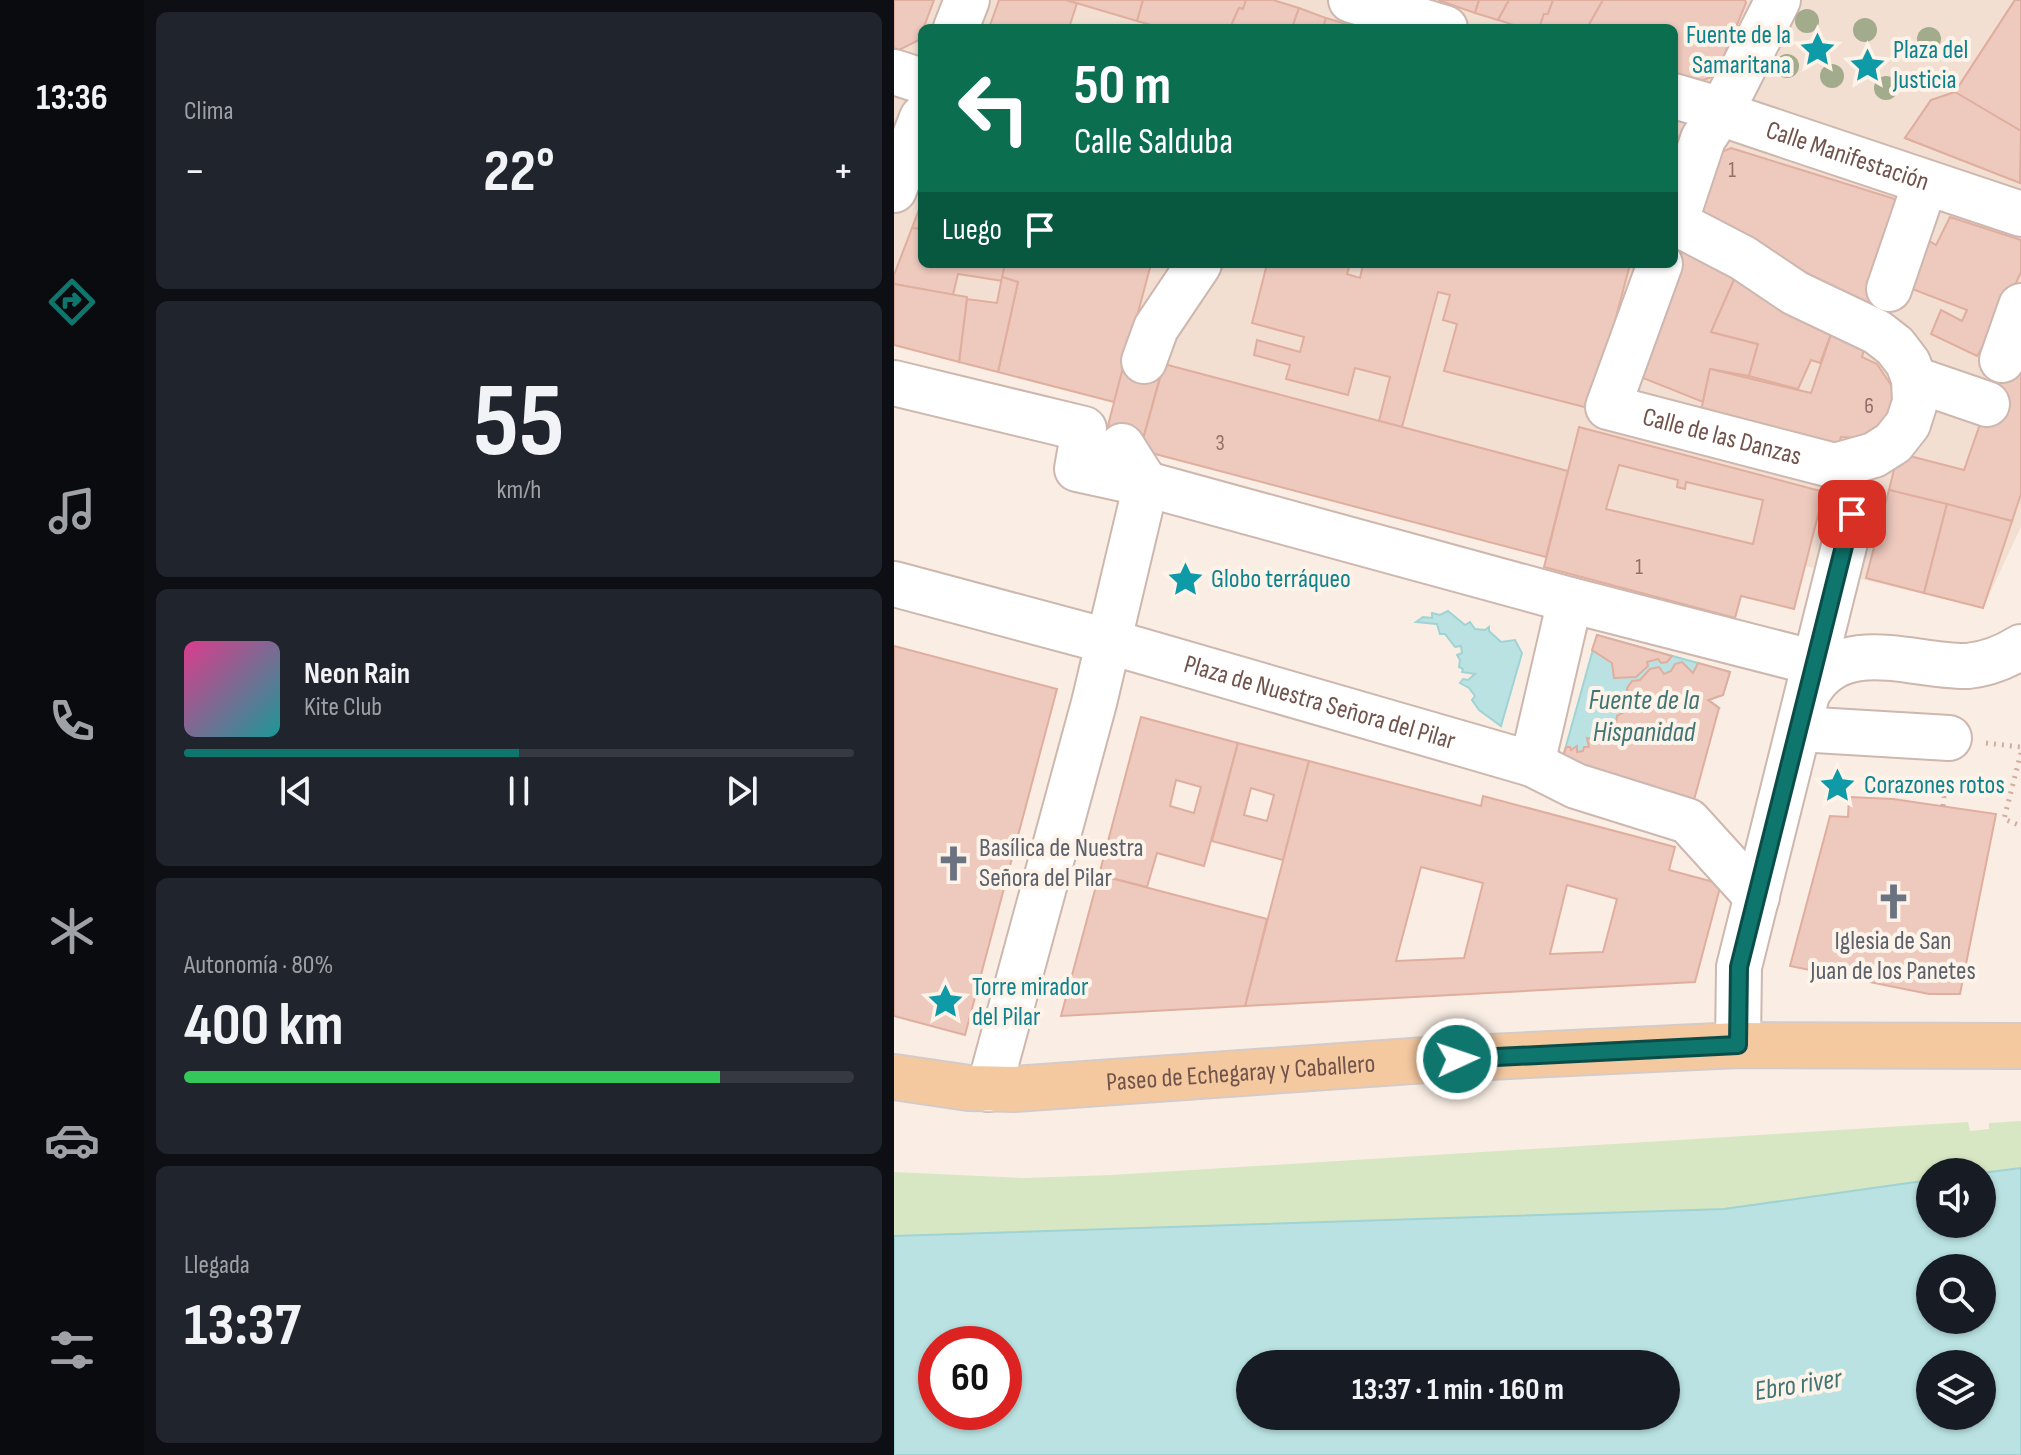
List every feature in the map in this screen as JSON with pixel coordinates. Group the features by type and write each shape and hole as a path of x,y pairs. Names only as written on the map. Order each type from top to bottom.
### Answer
{"main road":[{"name":"Paseo de Echegaray y Caballero","path":"894,1077 989,1089 1055,1088 1426,1060 1738,1045 2021,1046"}],"street":[{"path":"958,24 967,0"},
{"path":"1351,0 1432,24"},
{"path":"1678,211 1703,139 1722,110 1778,0"},
{"path":"894,72 918,80"},
{"name":"Calle Manifestación","path":"1678,97 1722,110 1740,120 1925,184 2021,214"},
{"path":"894,190 918,128"},
{"path":"1925,184 1883,310 1895,346 1908,363 1914,379 1987,404"},
{"path":"1678,225 1743,258 1795,293 1838,312 1883,310"},
{"path":"1144,361 1156,328 1196,268"},
{"name":"Calle de las Danzas","path":"1659,268 1608,407 1835,466 1874,455 1893,443 1908,424 1915,402 1914,379"},
{"path":"2002,360 2021,306"},
{"path":"894,383 1084,429 1077,469 1146,484 1570,600 1949,738"},
{"path":"989,1089 1094,703 1146,484 1122,446"},
{"path":"1738,1045 1737,976 1813,688 1852,514"},
{"name":"Plaza de Nuestra Señora del Pilar","path":"894,584 1107,641 1532,764 1576,786 1688,821 1757,897"},
{"path":"1532,764 1570,600"},
{"path":"1813,688 1863,658 1969,666 2008,656 2021,647"}],"path":[{"path":"2021,753 2004,819 2021,826"}],"shaded area":[{"path":"894,0 2021,0 2021,527 1983,608 1114,402 894,343"}],"green space":[{"path":"2021,1121 2021,1168 1996,1171 1996,1158 1916,1158 1916,1182 1724,1209 894,1236 894,1172 1024,1178 1111,1175 1968,1122 1970,1131 1989,1129 1989,1123"}],"water":[{"name":"Fuente de la Hispanidad","path":"1448,611 1465,625 1470,622 1475,629 1485,630 1489,627 1489,631 1501,642 1515,640 1522,653 1501,726 1479,710 1472,700 1475,696 1460,683 1475,674 1462,672 1463,669 1459,667 1457,655 1462,653 1461,646 1455,647 1445,634 1440,634 1437,624 1416,622 1423,617 1432,618 1432,613 1440,615"},
{"name":"Fuente de la Hispanidad","path":"1597,635 1730,672 1723,695 1709,700 1719,708 1561,764"},
{"name":"Ebro river","path":"2021,1168 2021,1455 894,1455 894,1236 1724,1209 1916,1182 1916,1238 1996,1238 1996,1171"}],"building":[{"path":"894,0 934,0 925,24 918,24 918,40 899,50 894,48"},
{"path":"999,0 1066,0 1077,3 1070,24 990,24"},
{"path":"1066,0 1143,0 1137,21"},
{"path":"1143,0 1246,0 1232,24 1148,24 1137,21"},
{"path":"1246,0 1273,0 1299,8 1293,24 1232,24 1239,8 1243,9"},
{"path":"1438,0 1479,0 1475,13"},
{"path":"1479,0 1509,0 1498,20 1475,13"},
{"path":"1509,0 1553,0 1540,24 1510,24 1498,20"},
{"path":"1553,0 1603,0 1589,24 1540,24 1544,14 1548,14"},
{"path":"1603,0 1745,0 1746,3 1716,75 1697,83 1678,77 1678,24 1589,24"},
{"path":"2015,0 2021,0 2020,130 1955,92"},
{"path":"2015,0 2021,0 2021,183 1905,138 1931,100 1955,92"},
{"path":"1299,8 1326,18 1324,24 1293,24"},
{"path":"1326,18 1346,24 1324,24"},
{"path":"1955,92 2021,131 2020,183 1905,138 1931,100"},
{"path":"1678,137 1684,149 1678,166"},
{"path":"1731,148 1895,199 1901,212 1875,309 1798,289 1806,273 1694,218 1712,156"},
{"path":"918,212 918,229 912,228"},
{"path":"1950,217 2021,240 2021,272 1998,322 1977,356 1931,334 1941,310 1962,321 1967,310 1902,285 1926,239 1936,245"},
{"path":"912,228 918,229 918,268 1005,268 1003,281 958,274 953,295 894,284 894,275"},
{"path":"1683,249 1737,273 1711,332 1758,344 1749,376 1710,369 1703,402 1638,376"},
{"path":"1004,268 1150,268 1114,402 998,372 1018,282 1002,277"},
{"path":"1266,268 1349,268 1347,274 1360,278 1362,268 1629,268 1592,409 1444,371 1457,324 1443,320 1450,295 1438,292 1402,427 1379,421 1390,377 1355,368 1348,395 1286,379 1290,365 1254,355 1257,340 1300,352 1304,337 1252,323"},
{"path":"1737,273 1834,326 1820,363 1811,360 1798,389 1749,376 1758,344 1711,332"},
{"path":"1002,277 1018,282 998,372 959,362 967,299 997,303"},
{"path":"894,284 967,297 959,362 894,345"},
{"path":"2021,306 2021,494 2012,521 1889,490 1898,453 1964,470"},
{"path":"1834,326 1865,346 1862,357 1877,364 1891,385 1893,400 1889,414 1874,432 1858,438 1841,437 1838,448 1701,411 1710,369 1811,393"},
{"path":"1126,356 1163,366 1140,450 1104,441"},
{"path":"1164,364 1568,471 1546,557 1140,450"},
{"path":"1579,427 1824,492 1794,609 1741,596 1735,618 1544,567","holes":["1619,465 1678,480 1677,487 1685,489 1686,482 1763,500 1753,544 1606,509"]},
{"path":"1889,490 1947,504 1924,593 1866,578"},
{"path":"1947,504 2012,521 1983,608 1924,593"},
{"path":"1597,635 1672,656 1667,662 1661,663 1658,659 1647,662 1648,666 1636,677 1614,678 1612,663 1592,650"},
{"name":"Basílica de Nuestra Señora del Pilar","path":"894,646 1057,689 965,1035 894,1016"},
{"name":"Fuente de la Hispanidad","path":"1682,662 1693,673 1698,663 1730,672 1723,695 1708,700 1719,708 1694,800 1561,764 1566,747 1571,750 1577,746 1577,752 1583,751 1584,747 1589,747 1587,738 1597,740 1609,730 1618,728 1617,716 1626,711 1620,700 1628,696 1627,688 1632,681 1640,680 1650,669 1659,667 1664,674"},
{"path":"1141,717 1238,743 1204,866 1157,853 1147,887 1099,875","holes":["1176,780 1201,787 1194,813 1170,806"]},
{"path":"1238,743 1309,761 1283,860 1212,841","holes":["1251,788 1274,795 1267,821 1244,815"]},
{"path":"1309,761 1481,806 1483,796 1675,847 1669,870 1721,884 1695,982 1245,1006","holes":["1421,867 1483,883 1464,958 1396,961","1567,885 1617,899 1603,952 1550,954"]},
{"name":"Iglesia de San Juan de los Panetes","path":"1849,797 1893,799 1996,814 1960,994 1929,994 1790,966 1830,816 1848,817"},
{"path":"1099,875 1267,919 1245,1006 1061,1016"}],"place":[{"name":"Fuente de la Samaritana","path":"1817,50"},
{"name":"Plaza del Justicia","path":"1867,65"},
{"name":"Globo terráqueo","path":"1185,579"},
{"name":"Corazones rotos","path":"1838,785"},
{"name":"Basílica de Nuestra Señora del Pilar","path":"953,863"},
{"name":"Iglesia de San Juan de los Panetes","path":"1893,902"},
{"name":"Torre mirador del Pilar","path":"946,1002"}],"route":[{"path":"1457,1059 1738,1045 1737,976 1852,514"}]}
